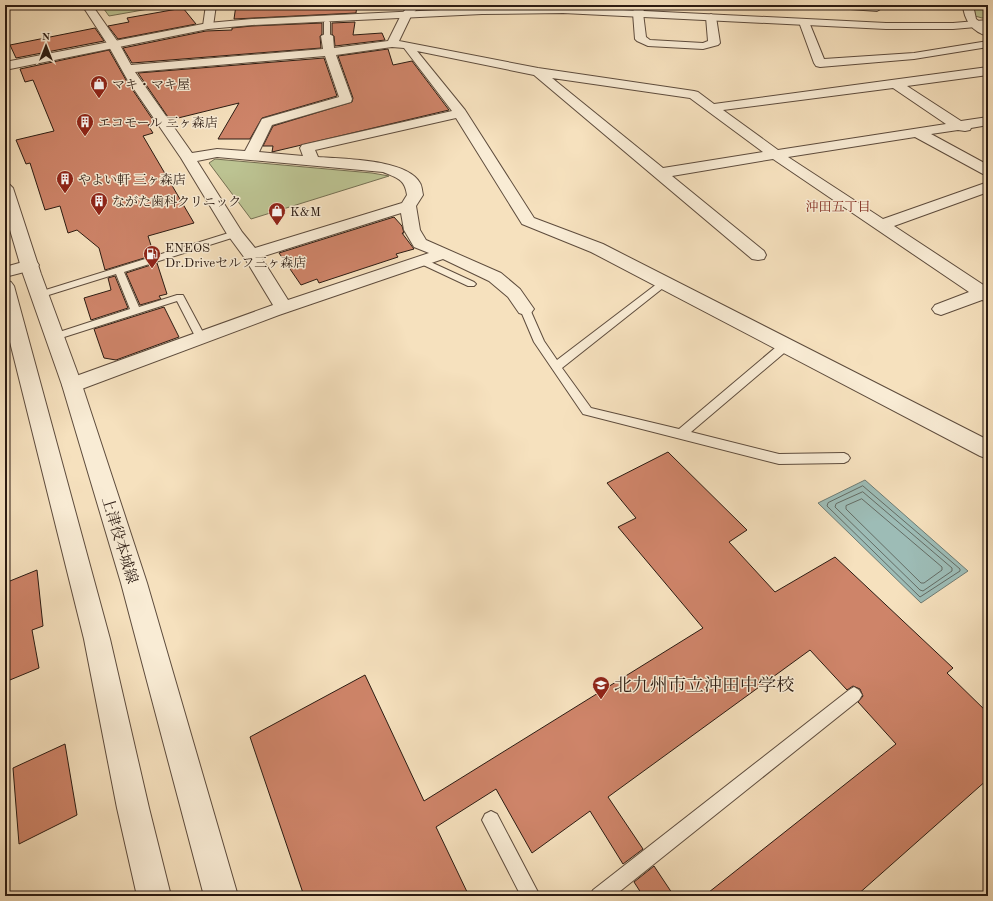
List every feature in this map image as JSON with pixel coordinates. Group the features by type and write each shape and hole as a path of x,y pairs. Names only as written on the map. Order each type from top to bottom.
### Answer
{"street":[{"path":"87,5 114,45 133,79 188,158 235,234 251,255 284,307"},
{"path":"208,26 211,5"},
{"path":"400,45 406,15 415,5"},
{"path":"838,5 877,6 886,26"},
{"path":"968,5 968,16 974,25 988,33"},
{"path":"5,66 208,26 252,22 519,10 639,9 711,17 886,26 933,27 988,23"},
{"path":"639,9 641,39 648,43 703,46 714,44 711,17"},
{"path":"804,22 820,63 914,56 988,44"},
{"path":"250,155 267,122 346,99 329,52 328,36"},
{"path":"128,69 400,45 538,72 694,95 774,154 883,224 986,293"},
{"path":"400,45 460,113 528,221 597,248 988,450"},
{"path":"713,108 988,71"},
{"path":"538,72 758,255"},
{"path":"896,84 959,126 988,131"},
{"path":"312,160 307,148 460,113"},
{"path":"660,173 988,121"},
{"path":"917,132 988,171"},
{"path":"188,158 216,153 312,160 386,168 403,175 413,184 415,195 408,206 251,255"},
{"path":"883,224 988,187"},
{"name":"上津役本城線","path":"5,188 39,295 72,385 134,584 222,896"},
{"path":"408,206 412,230 420,243 495,277 514,293 525,308"},
{"path":"72,385 284,307 444,253"},
{"path":"5,272 30,266"},
{"path":"5,286 97,639 133,808 154,896"},
{"path":"941,309 986,293"}],"lane":[{"path":"326,22 328,36"},
{"path":"39,295 235,234"},
{"path":"422,261 471,284"},
{"path":"119,270 136,311"},
{"path":"556,367 665,282"},
{"path":"54,337 180,298 201,338"},
{"path":"525,308 539,342 587,411 779,459 844,458"},
{"path":"680,435 786,345"},
{"path":"599,896 854,695"},
{"path":"491,820 531,896"}],"green space":[{"path":"101,5 171,5 109,16"},
{"path":"974,5 988,5 988,17 982,18 975,16"},
{"path":"215,159 372,173 389,176 251,219 209,163"}],"water":[{"path":"865,480 968,571 921,603 818,503"}],"building":[{"path":"236,5 357,5 356,13 234,19"},
{"path":"183,8 196,24 118,39 108,26 129,22 127,18"},
{"path":"355,22 353,35 382,33 385,40 335,46 334,36 332,34 332,23"},
{"path":"322,23 322,34 320,36 321,48 132,63 123,48 206,31 232,30 232,28 252,26"},
{"path":"95,28 104,41 16,58 10,45"},
{"path":"388,49 393,65 412,61 449,110 272,152 273,146 263,146 273,126 352,102 353,98 338,56"},
{"path":"109,50 126,80 155,123 148,125 153,133 143,136 194,223 148,236 154,255 105,270 99,248 77,230 68,233 60,206 45,210 30,163 26,164 16,140 54,131 33,80 25,82 20,69"},
{"path":"324,58 337,96 262,118 250,139 218,139 239,103 170,120 138,73"},
{"path":"394,217 402,226 404,233 402,233 414,249 396,254 398,257 319,283 317,279 301,285 279,253"},
{"path":"157,263 167,294 159,296 161,299 140,305 126,273"},
{"path":"115,276 128,308 91,320 84,298 111,290 108,278"},
{"path":"164,307 179,337 116,360 104,358 94,329"},
{"path":"668,452 747,530 729,542 775,592 835,557 953,668 947,673 988,713 988,779 856,896 704,896 896,744 858,702 863,696 860,689 853,686 847,690 810,650 608,797 643,849 623,864 590,811 532,853 496,789 436,827 469,896 304,896 250,737 365,675 424,801 703,628 618,527 636,518 607,483"},
{"path":"37,570 43,626 32,630 39,668 5,682 5,583"},
{"path":"65,744 77,815 19,844 13,768"},
{"path":"654,866 674,896 643,896 634,882"}],"place":[{"name":"マキ・マキ屋","path":"99,99"},
{"name":"エコモール 三ヶ森店","path":"85,137"},
{"name":"やよい軒 三ヶ森店","path":"65,194"},
{"name":"ながた歯科クリニック","path":"99,216"},
{"name":"K&M","path":"277,226"},
{"name":"ENEOS Dr.Driveセルフ三ヶ森店","path":"152,269"},
{"name":"北九州市立沖田中学校","path":"601,700"}],"district":[{"name":"沖田五丁目","path":"838,206"}]}
